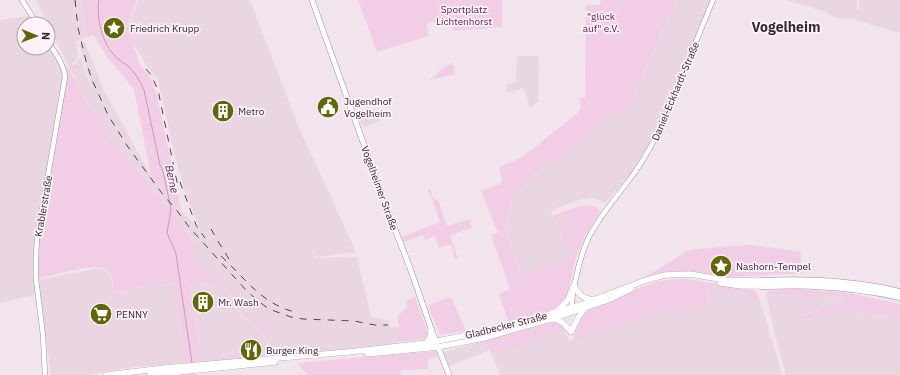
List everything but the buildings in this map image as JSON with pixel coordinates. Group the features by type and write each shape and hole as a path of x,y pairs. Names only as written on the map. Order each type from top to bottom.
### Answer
{"highway":[{"name":"Gladbecker Straße","path":"761,284 792,280 830,281 862,284 900,291"},
{"name":"Gladbecker Straße","path":"761,284 855,289 900,297"}],"main road":[{"name":"Vogelheimer Straße","path":"312,0 386,206 410,268 431,330 449,375"},
{"name":"Gladbecker Straße","path":"196,368 427,343 437,344 504,328 571,308 646,280 665,275 690,274 761,284"},
{"name":"Gladbecker Straße","path":"106,375 196,368 484,338 586,308 636,287 668,278 686,277 734,285 761,284"},
{"path":"574,285 582,297 592,300"},
{"path":"556,312 567,301 574,285"},
{"path":"551,319 563,322 571,332 578,318 586,308"},
{"path":"427,343 430,338 431,330"},
{"name":"Gladbecker Straße","path":"150,375 189,368"}],"street":[{"path":"22,0 32,16"},
{"name":"Daniel-Eckhardt-Straße","path":"571,308 579,263 588,240 605,211 642,163 649,150 662,125 713,0"},
{"name":"Krablerstraße","path":"46,375 37,285 36,257 37,239 66,77 61,63 56,55"}],"shaded area":[{"path":"36,0 81,0 87,37 76,43 78,56 72,65 75,64 80,57 82,58 87,77 93,91 79,44 85,42 104,91 151,176 201,232 184,189 158,80 147,66 132,41 130,22 138,0 250,0 297,123 356,252 315,257 312,251 314,258 357,257 371,317 390,321 390,327 398,327 399,342 359,350 291,357 268,336 212,277 209,278 190,256 190,254 197,248 174,215 172,209 167,206 147,184 118,148 87,103 56,40 56,16 44,16"},
{"path":"676,0 711,0 654,136 630,174 605,203 597,199 582,199 551,210 553,219 559,220 561,224 571,252 571,258 520,277 505,230 511,200 543,167 631,101"},
{"path":"786,0 857,0 858,10 859,0 900,0 900,33 852,19 837,18 827,14 827,12"},
{"path":"16,18 16,56 56,56 65,73 36,240 38,294 0,303 0,20"},
{"path":"517,56 539,56 538,102 530,108 524,88 507,93 506,85 516,82"},
{"path":"378,113 381,121 364,127 361,124 359,119"},
{"path":"99,268 103,269 110,275 112,292 173,283 185,363 124,368 88,375 51,375 38,280"},
{"path":"674,279 692,280 754,290 758,296 782,375 500,375 490,350 449,366 444,352 555,322 565,328 569,341 574,339 577,325 596,306 655,282"},
{"path":"211,281 236,309 275,346 283,357 201,364 190,284"},
{"path":"766,294 844,298 844,306 813,312 801,317 802,320 834,312 890,315 900,317 900,375 786,375"}],"green space":[{"path":"81,0 137,0 129,22 132,40 140,65 151,79 157,96 181,209 151,176 134,89 107,57 94,35 87,37"},
{"name":"Sportplatz Lichtenhorst","path":"358,0 502,0 502,27 454,31 448,18 427,24 428,36 377,52"},
{"name":"\"glück auf\" e.V.","path":"601,0 676,0 631,101 543,167 511,200 505,230 520,276 571,258 569,248 562,241 563,235 559,220 553,219 553,216 571,209 585,206 597,208 600,212 585,236 576,257 568,293 564,300 555,308 546,313 509,323 499,294 510,289 491,235 498,233 481,191 500,184 502,180 499,167 521,158 579,111 581,105 578,99 585,97 586,5 600,5"},
{"path":"453,63 455,74 430,80 444,67"},
{"path":"68,67 87,103 118,148 147,184 167,206 172,209 174,215 197,248 190,254 191,256 209,278 212,277 235,302 267,332 268,336 291,357 283,357 275,346 211,281 190,284 201,364 196,372 197,375 186,375 182,335 173,283 112,292 113,281 111,275 103,268 98,267 90,267 51,275 38,280 40,230 66,85 65,69"},
{"path":"428,189 430,189 433,198 439,201 447,226 470,219 472,228 450,235 458,258 455,259 451,244 439,248 435,236 425,240 423,235 403,242 401,237 440,222"},
{"path":"751,245 801,252 801,267 805,273 729,277 679,271 663,272 638,281 688,250"},
{"path":"674,279 692,280 752,289 757,293 759,300 752,301 749,293 705,288 708,305 656,314 574,339 578,323 588,310 655,282"},
{"path":"795,289 849,293 900,304 900,317 890,315 834,312 802,320 801,317 812,313 844,306 844,298 766,294 770,291"},
{"path":"415,297 427,330 428,337 425,339 399,342 398,315 407,307 406,301"},
{"path":"451,297 466,331 440,335 428,305"},
{"path":"555,322 561,324 564,328 492,354 486,340"},
{"path":"435,351 441,355 428,360 428,369 401,370 401,375 308,375 297,363"}],"waterway":[{"name":"Berne","path":"99,0 98,14 103,37 114,55 134,72 144,90 171,209 167,233 176,254 192,363"}],"railway":[{"path":"75,0 78,28 87,65 108,115 128,147 161,192 189,227 245,289 269,309 291,317 388,325"},
{"path":"146,69 151,75 158,90 178,187"},
{"path":"180,182 196,225 205,238"},
{"path":"211,229 229,259"},
{"path":"221,256 264,297 274,304 298,313"}],"place":[{"name":"Friedrich Krupp","path":"114,28"},
{"name":"Jugendhof Vogelheim","path":"328,107"},
{"name":"Metro","path":"223,111"},
{"name":"Nashorn-Tempel","path":"721,266"},
{"name":"Mr. Wash","path":"203,302"},
{"name":"PENNY","path":"101,314"},
{"name":"Burger King","path":"251,350"}],"district":[{"name":"Vogelheim","path":"786,27"}]}
